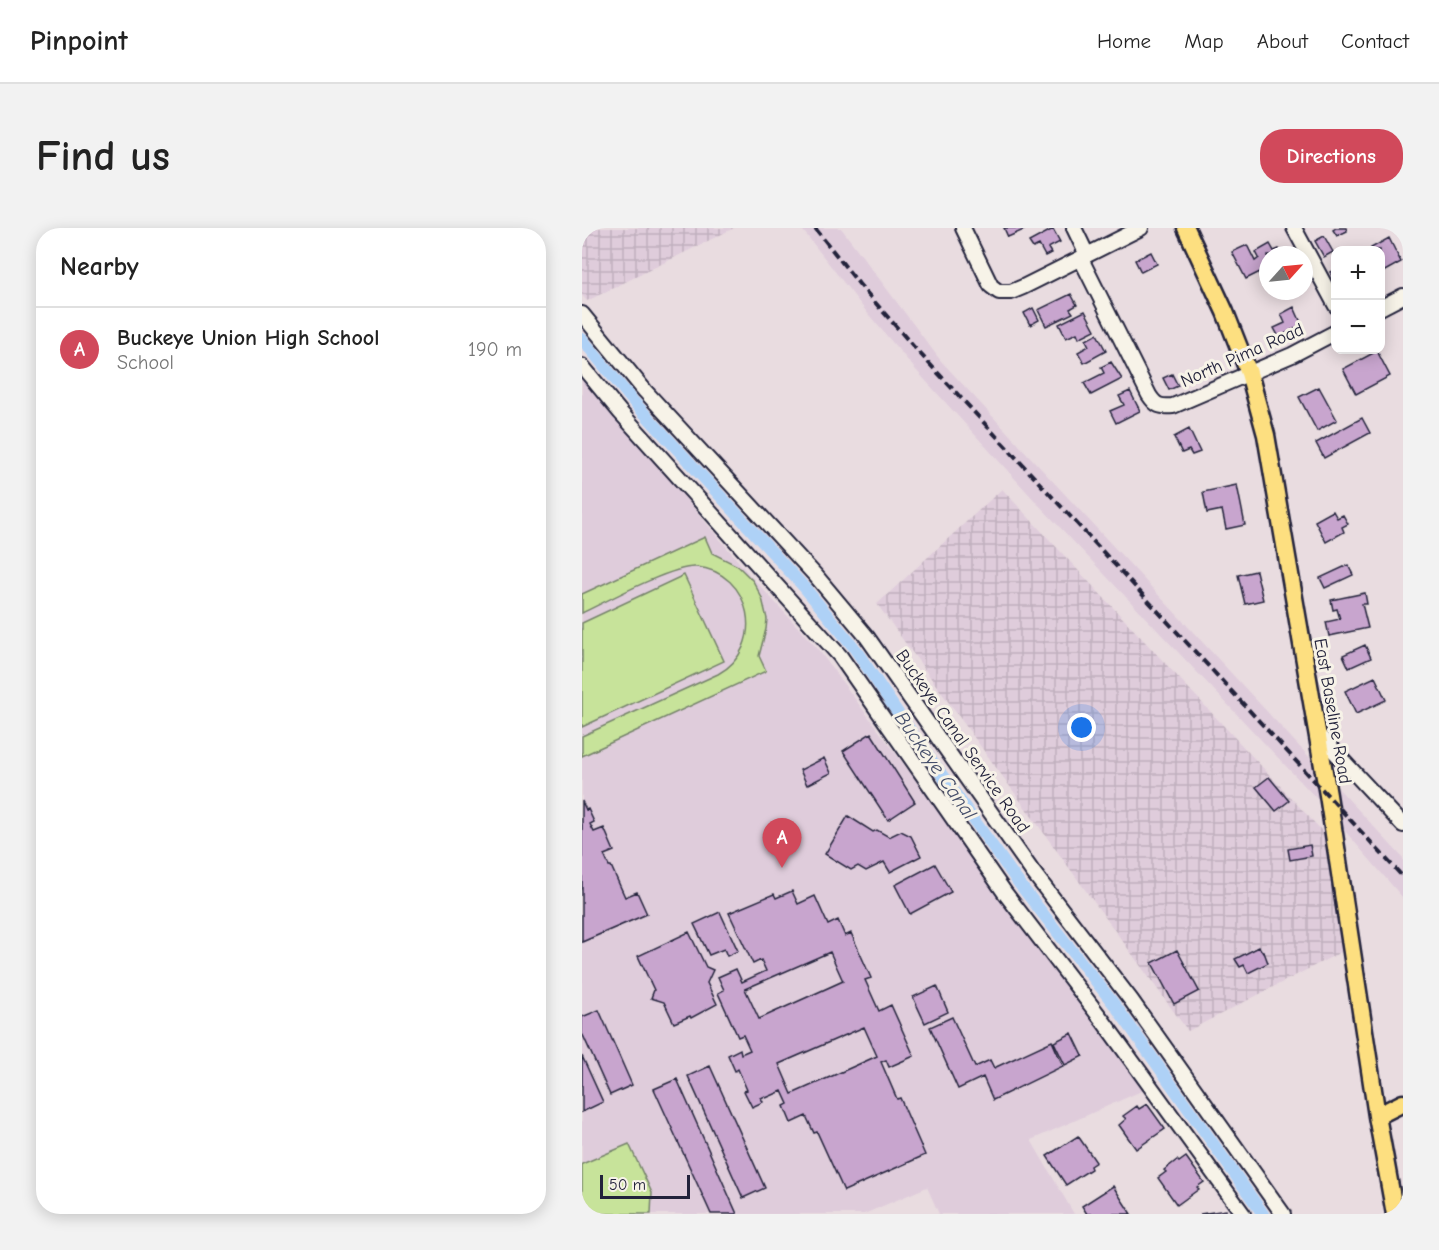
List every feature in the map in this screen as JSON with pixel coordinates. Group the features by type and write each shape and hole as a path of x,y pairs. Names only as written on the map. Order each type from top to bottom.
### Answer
{"main road":[{"name":"East Baseline Road","path":"1186,228 1225,312 1249,373 1266,435 1318,734 1377,1116 1395,1214"},
{"path":"1377,1116 1403,1103"}],"street":[{"path":"963,228 992,285 999,292 1011,292 1023,287 1142,228"},
{"path":"1074,228 1084,257"},
{"path":"1294,228 1332,300"},
{"name":"North Pima Road","path":"1084,257 1149,395 1155,404 1162,407 1173,406 1292,355 1331,334"},
{"path":"1385,305 1403,296"},
{"name":"Buckeye Canal Service Road","path":"582,314 645,391 816,576 867,637 1032,871 1131,1000 1283,1214"},
{"path":"582,366 620,412 840,656 1005,893 1103,1021 1243,1214"},
{"path":"1318,734 1403,825"}],"shaded area":[{"path":"582,228 734,228 587,301 582,295"},
{"path":"801,228 841,228 941,361 1403,858 1403,898 1319,801 1037,503 916,370 869,315"},
{"path":"582,375 749,574 817,648 1146,1089 1031,1140 1074,1214 939,1214 927,1187 864,1214 582,1214"},
{"path":"1002,489 1324,833 1343,951 1188,1031 877,604"}],"green space":[{"path":"705,537 712,553 738,566 753,581 762,598 767,619 759,656 766,671 582,756 582,736 718,674 733,662 743,647 747,630 746,612 740,596 730,582 715,572 696,567 685,568 656,578 582,613 582,594"},
{"path":"684,575 724,661 582,727 582,623"},
{"path":"629,1144 652,1193 651,1214 582,1214 582,1164"}],"building":[{"path":"1004,228 1028,228 1008,237"},
{"path":"1346,228 1347,231 1337,236 1333,230"},
{"path":"1053,229 1060,242 1048,248 1051,253 1045,256 1039,245 1033,248 1029,242"},
{"path":"1324,236 1331,253 1324,257 1315,241"},
{"path":"1389,238 1401,262 1385,271 1385,246 1375,246"},
{"path":"1247,245 1255,261 1259,258 1259,272 1246,279 1232,252"},
{"path":"1151,252 1157,264 1141,272 1135,260"},
{"path":"1071,294 1077,305 1070,309 1073,313 1046,326 1038,310"},
{"path":"1294,307 1302,325 1279,337 1274,328 1285,323 1281,314"},
{"path":"1033,308 1039,320 1030,325 1024,313"},
{"path":"1085,311 1095,330 1079,338 1077,333 1066,338 1059,324"},
{"path":"1097,334 1106,351 1084,363 1078,352 1089,346 1086,340"},
{"path":"1371,354 1379,354 1390,376 1356,394 1343,369"},
{"path":"1111,362 1122,379 1091,395 1084,383 1104,373 1101,367"},
{"path":"1172,374 1178,386 1169,390 1163,378"},
{"path":"1319,387 1337,420 1317,431 1299,397"},
{"path":"1130,391 1140,411 1116,423 1110,411 1124,405 1119,396"},
{"path":"1362,418 1370,433 1324,458 1316,443"},
{"path":"1189,429 1200,452 1192,455 1189,450 1182,453 1174,437"},
{"path":"1237,485 1245,525 1226,529 1222,510 1207,513 1203,492"},
{"path":"1333,511 1337,518 1343,515 1348,524 1342,527 1344,532 1326,542 1315,521"},
{"path":"1348,565 1353,575 1325,588 1320,578"},
{"path":"1256,571 1263,600 1245,604 1238,575"},
{"path":"1365,593 1367,604 1362,604 1368,628 1329,636 1326,622 1340,619 1337,609 1333,610 1331,600"},
{"path":"1365,645 1371,658 1349,668 1343,655"},
{"path":"1375,677 1386,700 1356,714 1345,691"},
{"path":"871,733 915,802 888,820 843,751"},
{"path":"824,758 831,773 807,785 800,770"},
{"path":"1269,777 1289,801 1276,811 1256,787"},
{"path":"582,801 594,822 590,824 594,832 604,828 614,851 604,855 625,897 637,892 647,914 582,942"},
{"path":"848,816 873,832 877,830 889,837 901,831 911,836 921,856 890,872 884,862 866,871 858,866 851,870 825,854"},
{"path":"1310,845 1312,856 1290,860 1288,849"},
{"path":"935,864 951,892 910,914 895,885"},
{"path":"792,891 798,904 815,896 828,925 838,920 845,936 851,933 871,978 865,980 879,1011 891,1005 914,1056 889,1067 886,1060 881,1062 925,1155 844,1191 817,1132 814,1133 806,1116 791,1123 784,1106 788,1104 782,1091 761,1098 763,1102 752,1107 744,1091 747,1090 738,1069 735,1071 728,1055 740,1049 741,1054 750,1050 743,1035 738,1037 718,993 724,990 718,977 736,969 742,982 766,971 761,960 753,964 729,913 774,894 776,898","holes":["830,952 843,981 759,1019 745,989","864,1027 877,1056 792,1094 779,1064"]},
{"path":"720,912 738,951 727,956 724,949 709,955 694,924"},
{"path":"689,932 706,967 713,970 707,983 717,1004 691,1018 690,1016 674,1023 664,1002 651,998 654,990 638,956"},
{"path":"1259,947 1264,952 1268,963 1248,973 1244,965 1240,967 1235,959"},
{"path":"1177,950 1199,991 1174,1004 1152,963"},
{"path":"937,986 948,1012 925,1023 913,997"},
{"path":"599,1010 632,1085 610,1095 582,1033 582,1017"},
{"path":"952,1017 975,1067 990,1060 994,1068 1052,1041 1063,1066 993,1100 983,1077 958,1089 930,1027"},
{"path":"1072,1033 1083,1056 1065,1065 1054,1042"},
{"path":"582,1056 603,1102 582,1112"},
{"path":"710,1066 765,1188 743,1198 688,1076"},
{"path":"677,1079 737,1214 711,1214 654,1089"},
{"path":"1147,1104 1165,1129 1136,1149 1119,1125 1126,1119 1123,1116 1137,1106 1139,1109"},
{"path":"1078,1136 1096,1162 1090,1166 1091,1169 1066,1185 1047,1156"},
{"path":"1186,1157 1204,1182 1197,1187 1199,1189 1177,1205 1158,1178 1177,1160 1179,1162"},
{"path":"1113,1186 1131,1214 1087,1214 1082,1206"},
{"path":"1226,1210 1226,1214 1200,1214"}],"waterway":[{"name":"Buckeye Canal","path":"582,339 632,400 804,587 853,646 1018,882 1117,1008 1263,1214"}],"railway":[{"path":"815,228 859,284 914,347 1403,877"}],"place":[{"name":"Buckeye Union High School","path":"782,868"}]}
